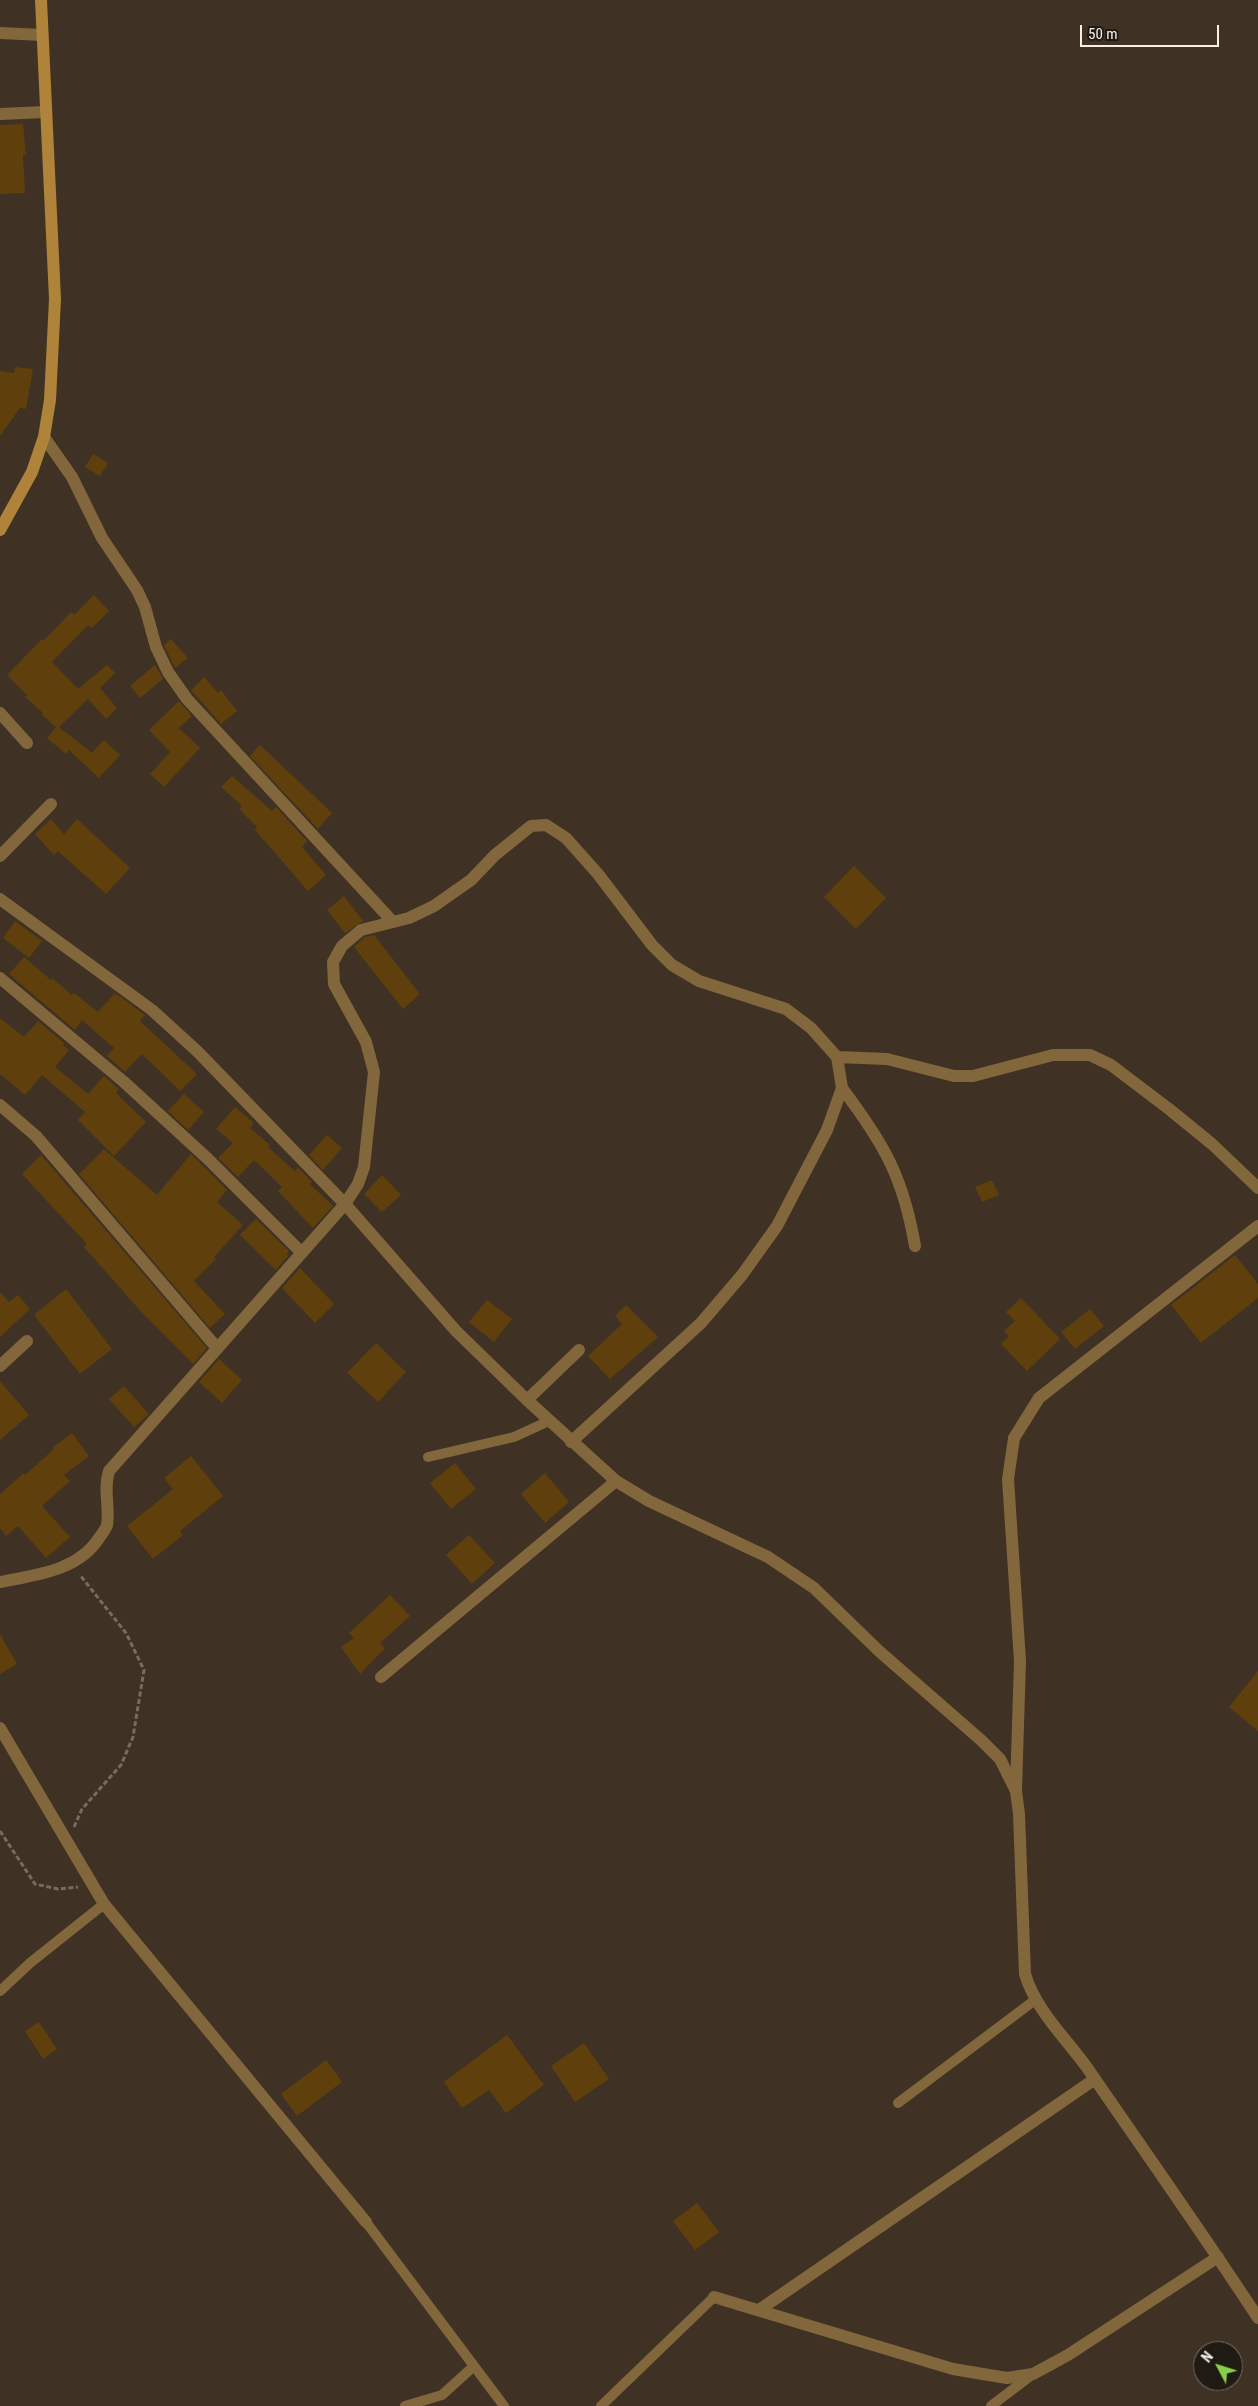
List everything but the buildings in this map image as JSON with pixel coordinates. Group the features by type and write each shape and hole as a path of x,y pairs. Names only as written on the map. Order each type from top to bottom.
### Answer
{"street":[{"path":"0,530 32,472 44,437 50,400 55,299 53,219 45,112 41,0"},
{"path":"0,33 42,35"},
{"path":"0,114 45,112"},
{"path":"44,437 72,478 102,538 137,590 145,606 156,648 168,672 187,699 393,922"},
{"path":"0,713 26,742"},
{"path":"0,856 51,804"},
{"path":"0,1582 60,1569 95,1545 107,1526 105,1485 109,1472 344,1204 358,1184 364,1167 374,1072 366,1042 334,984 333,962 342,946 361,930 409,918 434,906 471,880 518,835 531,826 546,824 566,838 598,874 652,945 672,965 699,981 786,1010 811,1028 837,1057 842,1088 881,1142 894,1169 908,1209 915,1246"},
{"path":"0,899 152,1010 254,1107 293,1152 344,1204 456,1330 571,1442 616,1481 649,1501 768,1556 814,1588 879,1651 982,1740 1000,1759 1016,1791"},
{"path":"0,978 131,1089 208,1160 302,1252"},
{"path":"837,1057 887,1059 954,1076 974,1076 1053,1055 1090,1055 1118,1070 1169,1109 1212,1144 1258,1188"},
{"path":"571,1442 701,1323 742,1275 778,1226 827,1130 842,1088"},
{"path":"0,1105 36,1136 217,1348"},
{"path":"1258,1226 1039,1398 1014,1438 1008,1478 1020,1661 1016,1791 1020,1814 1025,1974 1035,2000 1095,2079 1258,2318"},
{"path":"0,1366 27,1341"},
{"path":"527,1400 579,1350"},
{"path":"381,1677 616,1481"},
{"path":"0,1728 104,1904 366,2222"},
{"path":"759,2310 1095,2079"},
{"path":"714,2297 953,2369 1007,2378 1033,2374 1068,2355 1218,2257"}],"lane":[{"path":"428,1456 514,1437 549,1421"},
{"path":"0,1991 30,1963 104,1904"},
{"path":"898,2104 1035,2000"},
{"path":"366,2222 504,2406"},
{"path":"602,2406 714,2297"},
{"path":"405,2406 442,2395 474,2366"},
{"path":"991,2406 1033,2374"}],"path":[{"path":"67,1843 82,1809 121,1765 133,1737 144,1670 126,1633 71,1563"},
{"path":"0,1832 35,1884 58,1889 92,1886"}]}
